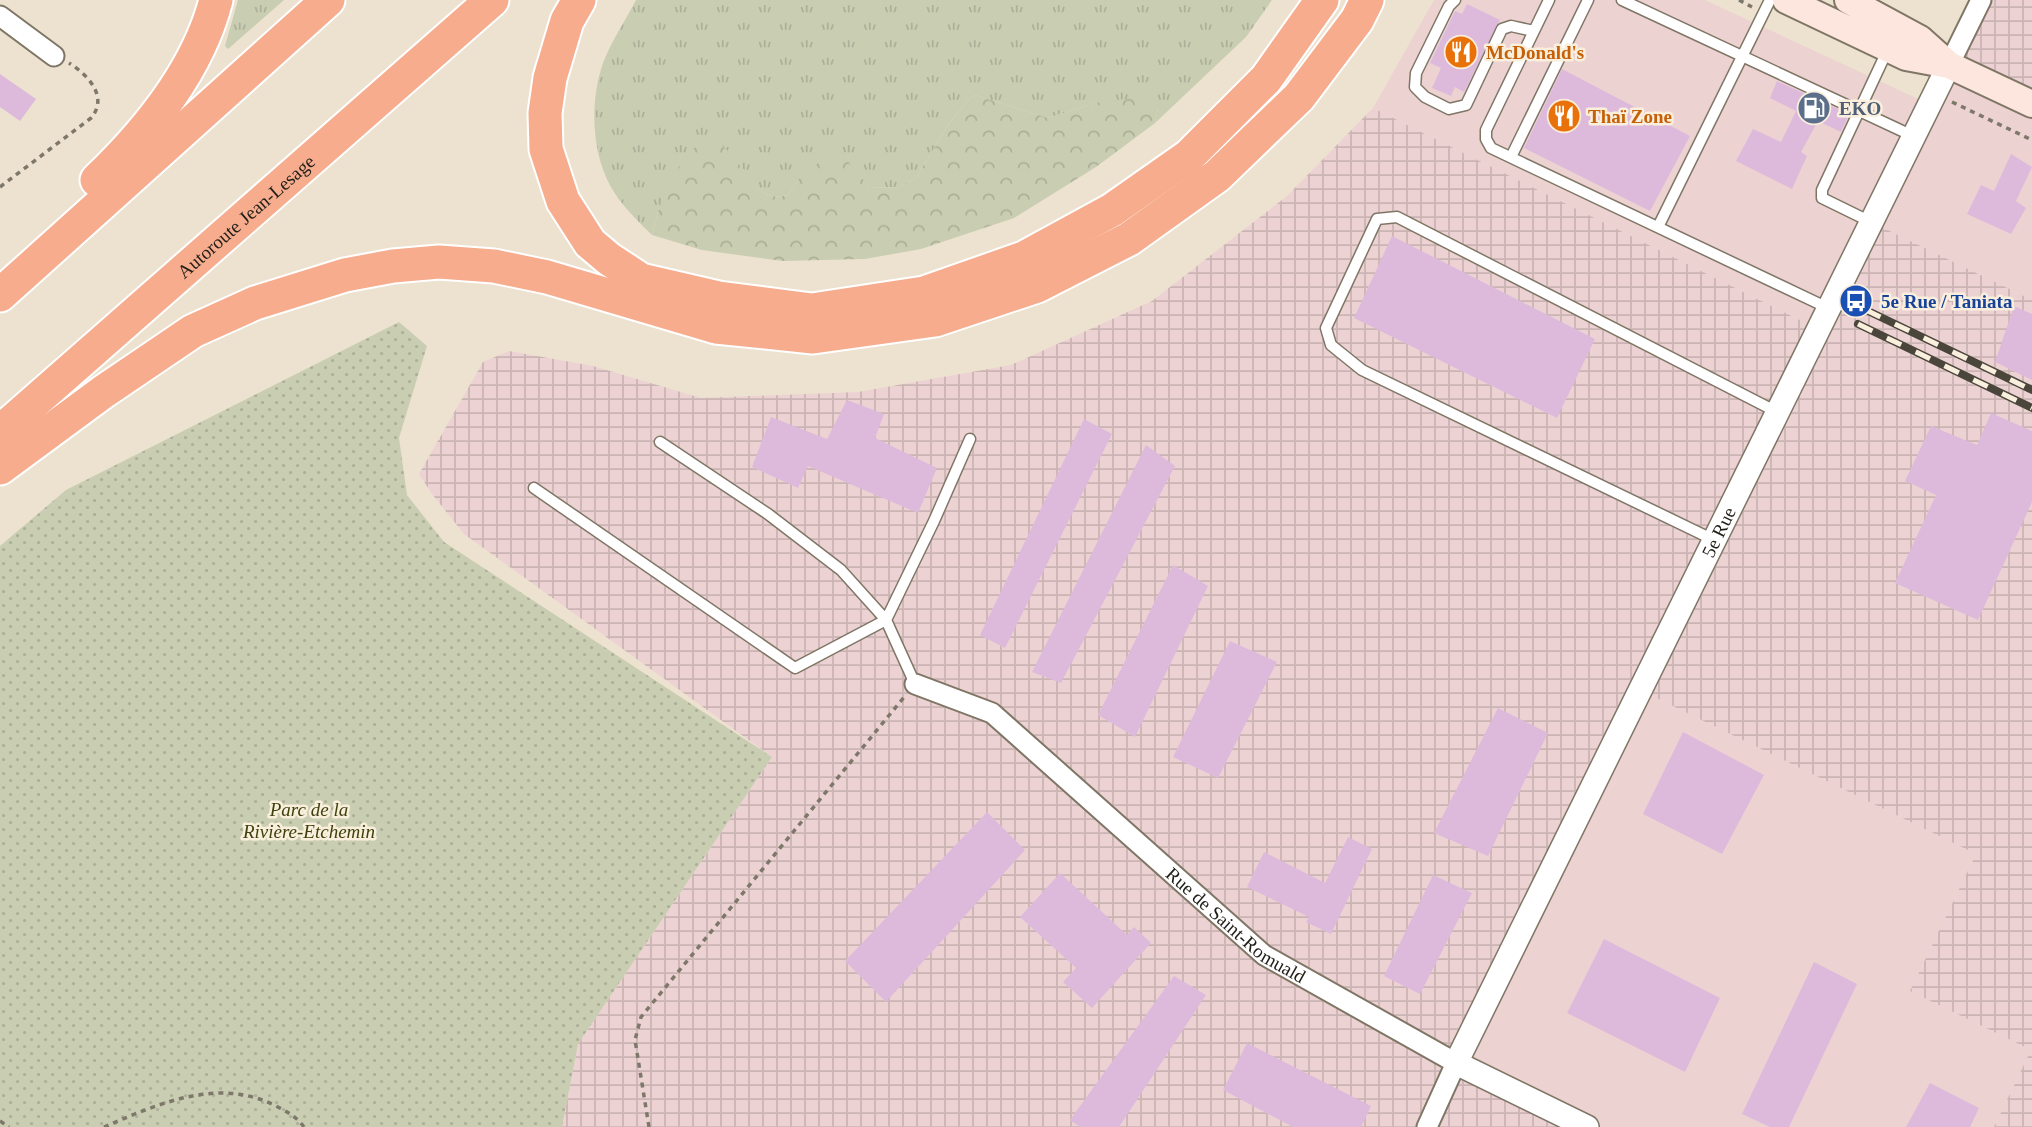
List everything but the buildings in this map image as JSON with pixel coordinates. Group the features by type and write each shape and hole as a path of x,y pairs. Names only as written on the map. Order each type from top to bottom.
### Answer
{"highway":[{"path":"0,273 119,159 170,97 196,53 216,0"},
{"path":"0,295 328,0"},
{"name":"Autoroute Jean-Lesage","path":"0,432 492,0"},
{"path":"579,0 567,21 551,78 545,113 546,149 563,201 590,243 641,280 719,298 812,310 924,293 1024,258 1112,210 1189,156 1266,79 1322,0"},
{"path":"0,468 103,392 193,331 255,303 345,275 393,266 439,262 494,266 547,277 716,327 813,337 935,320 1037,286 1129,239 1217,176 1299,97 1357,20 1367,0"}],"main road":[{"path":"1786,0 1906,57 1949,65 2032,104"},
{"path":"1848,0 1920,38 1949,65"}],"street":[{"name":"5e Rue","path":"1456,1063 1981,0"},
{"path":"0,16 54,56"},
{"name":"Rue de Saint-Romuald","path":"915,684 992,713 1264,955 1456,1063 1587,1127"},
{"path":"1427,1127 1456,1063"}],"lane":[{"path":"1455,0 1449,6 1416,74 1415,87 1425,97 1449,109 1466,105 1502,29 1511,26 1534,31"},
{"path":"1549,0 1486,130 1486,139 1491,148 1829,308"},
{"path":"1511,158 1588,0"},
{"path":"1622,0 1913,136"},
{"path":"1658,227 1770,0"},
{"path":"1871,222 1822,198 1822,190 1888,48"},
{"path":"1714,540 1362,370 1331,345 1326,328 1377,219 1397,217 1777,412"},
{"path":"534,488 795,668 886,620 970,439"},
{"path":"660,442 768,514 841,570 886,620 915,684"}],"path":[{"path":"0,187 97,111 97,92 86,75 54,56"},
{"path":"649,1127 635,1040 641,1017 915,684"},
{"path":"104,1127 171,1101 220,1092 241,1094 265,1101 288,1112 304,1127"},
{"path":"0,1121 9,1127"}],"shaded area":[{"path":"1434,0 1705,0 1929,104 1949,65 2032,104 2032,300 1871,223 1818,329 1373,108"},
{"path":"1981,0 2032,0 2032,104 1949,65"},
{"path":"1373,108 1818,329 1871,222 2032,300 2032,1127 1994,1127 2031,1050 1910,991 1976,854 1640,690 1456,1063 1587,1127 562,1127 578,1044 772,757 464,534 432,494 419,474 483,362 509,351 593,366 701,398 858,392 1011,365 1152,301 1287,196"},
{"path":"1640,690 1976,854 1910,991 2031,1050 1994,1127 1587,1127 1456,1063"}],"green space":[{"path":"238,0 284,0 228,49 225,46"},
{"path":"636,0 1272,0 1246,37 1155,123 1158,108 1095,103 1048,118 975,95 948,125 916,178 900,187 870,188 847,161 800,177 788,195 771,196 759,189 739,163 659,208 652,235 624,206 608,181 601,165 595,130 596,95 603,63"},
{"path":"975,95 1048,118 1095,103 1149,96 1158,108 1155,123 1096,167 1014,218 921,249 865,259 782,261 702,250 652,235 659,208 684,156 705,140 718,141 736,159 755,185 771,196 788,195 800,177 822,160 847,160 870,188 900,187 916,178 948,125"},
{"name":"Parc de la Rivière-Etchemin","path":"399,322 427,346 399,438 407,495 444,542 772,757 578,1044 562,1127 0,1127 0,546 66,490"}],"railway":[{"path":"1866,310 2032,390"},
{"path":"1858,324 2032,408"}],"place":[{"name":"McDonald's","path":"1461,52"},
{"name":"EKO","path":"1814,108"},
{"name":"Thaï Zone","path":"1564,116"},
{"name":"5e Rue / Taniata","path":"1856,301"}]}
